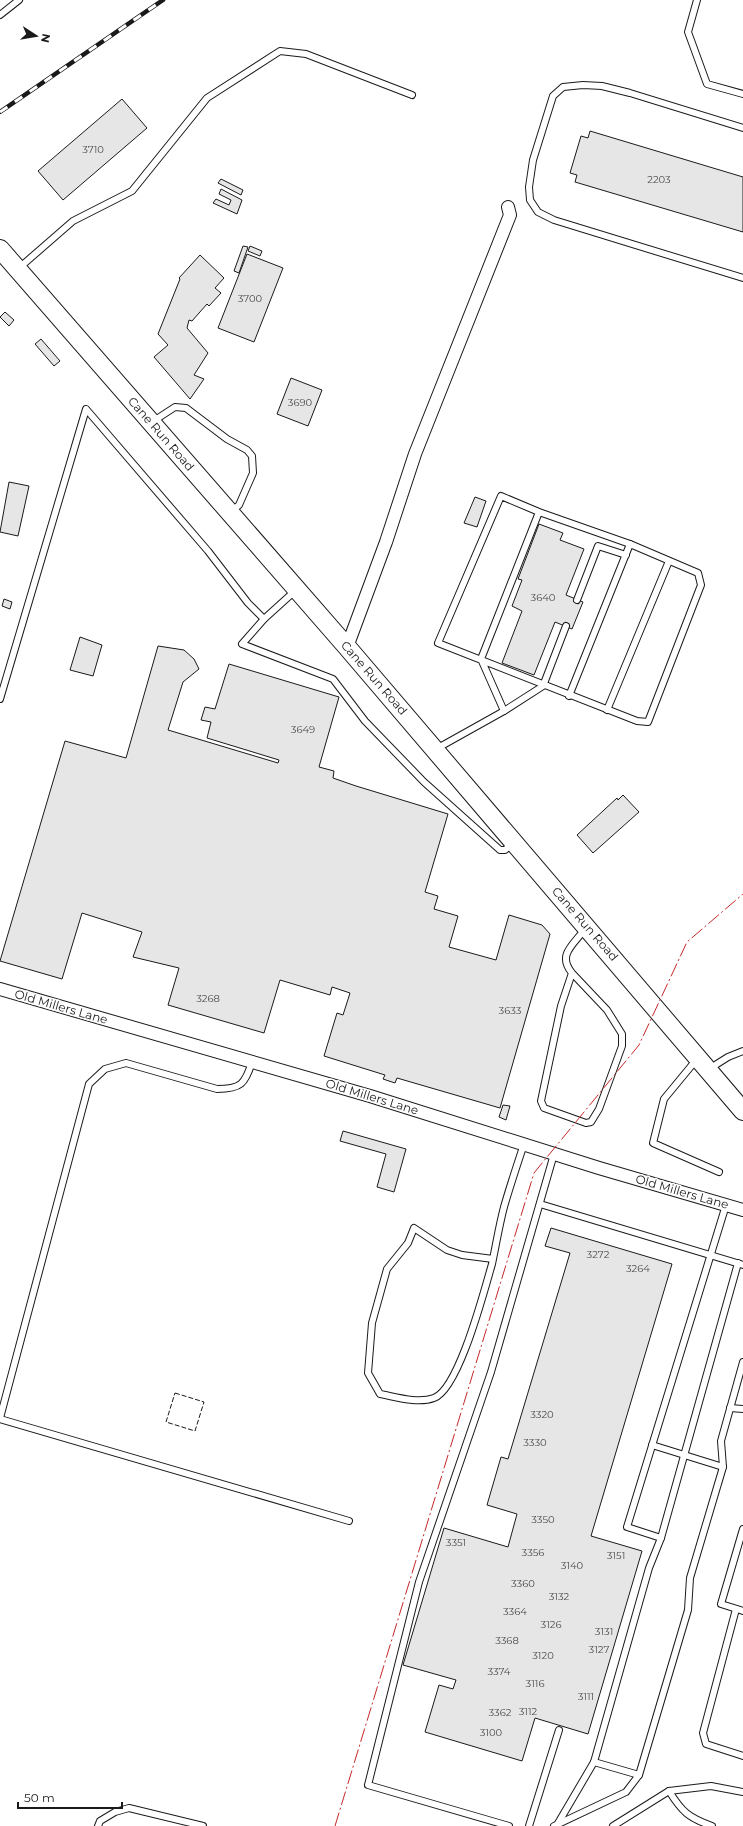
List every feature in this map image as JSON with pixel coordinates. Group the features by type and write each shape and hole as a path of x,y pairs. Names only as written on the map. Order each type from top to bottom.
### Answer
{"main road":[{"name":"Cane Run Road","path":"0,249 347,647 743,1111"}],"street":[{"path":"347,647 386,542 415,454 510,215 508,207"},
{"name":"Old Millers Lane","path":"0,989 252,1062 743,1210"}],"lane":[{"path":"0,15 19,0"},
{"path":"697,0 688,32 706,84 743,94"},
{"path":"17,269 73,220 132,190 207,98 280,51 306,54 412,95"},
{"path":"743,128 630,93 602,86 583,85 563,87 553,96 533,160 529,187 530,200 538,212 554,220 743,278"},
{"path":"151,423 175,407 186,408 227,439 247,450 252,456 253,473 239,505 230,514"},
{"path":"0,699 86,409 208,552 248,603 264,619"},
{"path":"501,496 539,512 630,544 698,573 701,585 648,722 637,721 569,696 481,659 438,643 501,496"},
{"path":"504,711 481,659 539,512"},
{"path":"569,696 630,544"},
{"path":"577,600 598,546 626,555"},
{"path":"607,710 669,561"},
{"path":"296,590 264,619 242,644 333,679 366,721 429,788 500,850 505,850 514,842"},
{"path":"435,750 504,711 543,686 566,626"},
{"path":"572,973 560,1014 541,1102 544,1108 586,1123 591,1122 599,1109 622,1046 622,1034 607,1010 566,966 565,960 568,951 587,927"},
{"path":"719,1172 653,1143 664,1098 703,1064 743,1051"},
{"path":"252,1062 247,1078 241,1085 229,1089 217,1089 126,1063 105,1069 89,1084 0,1418 349,1521"},
{"path":"493,1259 462,1255 447,1250 414,1228 408,1243 387,1269 372,1324 368,1373 380,1394 407,1399 427,1400 436,1398 443,1393 463,1356 493,1259 504,1208 524,1144"},
{"path":"509,1826 368,1785 419,1582 491,1372 554,1154"},
{"path":"540,1204 741,1264 683,1454 661,1538 649,1568 594,1762 556,1826"},
{"path":"661,1538 627,1527 726,1205"},
{"path":"556,1826 626,1792 640,1775 688,1610 690,1578 723,1467 721,1441 743,1362"},
{"path":"730,1408 743,1409"},
{"path":"652,1445 723,1467"},
{"path":"743,1529 721,1604 743,1611"},
{"path":"736,1609 703,1733 706,1744 743,1756"},
{"path":"529,1826 559,1730"},
{"path":"594,1762 640,1775"},
{"path":"613,1826 669,1791 711,1786 743,1792"},
{"path":"669,1791 680,1809 694,1820 712,1826"},
{"path":"98,1826 100,1822 115,1812 129,1808 203,1826"}],"building":[{"path":"122,99 147,128 63,200 38,171"},
{"path":"590,131 743,177 743,232 575,182 577,175 570,173 581,136 588,138"},
{"path":"221,179 243,190 241,195 218,183"},
{"path":"221,189 242,200 237,214 213,203 216,199 229,205 231,200 219,194"},
{"path":"243,246 248,247 239,273 234,271"},
{"path":"250,246 262,251 260,256 248,251"},
{"path":"247,254 283,268 254,342 218,328"},
{"path":"200,255 224,278 215,288 221,293 209,306 207,304 192,321 189,320 187,328 208,353 194,375 204,379 190,399 154,357 168,345 158,334 180,279 179,278"},
{"path":"5,312 14,320 9,326 0,317"},
{"path":"41,339 60,361 54,366 35,344"},
{"path":"291,378 322,390 308,426 277,414"},
{"path":"9,482 29,486 18,536 0,532"},
{"path":"475,497 486,501 477,527 464,523"},
{"path":"539,524 563,533 560,540 584,549 566,595 583,602 572,629 555,622 534,675 502,663 522,611 512,606 522,580 518,579"},
{"path":"4,599 12,602 10,609 2,606"},
{"path":"80,637 102,645 93,676 70,670"},
{"path":"158,646 184,650 194,659 199,669 183,682 168,730 278,763 279,760 207,738 211,722 201,720 205,707 215,709 229,664 339,697 319,767 334,771 333,778 448,814 425,892 438,896 434,909 458,916 449,947 496,960 509,915 542,925 550,934 500,1108 397,1078 395,1083 383,1079 385,1075 324,1056 337,1013 343,1015 350,993 332,987 330,995 280,980 264,1033 168,1005 179,968 133,957 142,932 82,913 62,979 0,961 65,741 126,758"},
{"path":"623,795 639,812 593,853 577,835 617,798 618,800"},
{"path":"503,1105 510,1106 506,1120 499,1117"},
{"path":"343,1131 406,1149 394,1192 377,1187 386,1154 340,1141"},
{"path":"551,1228 672,1264 591,1536 642,1551 588,1734 535,1718 522,1761 425,1732 439,1685 453,1689 456,1680 403,1665 444,1528 508,1547 517,1514 487,1505 501,1457 508,1459 570,1253 545,1246"}],"railway":[{"path":"0,112 163,0"}],"fence":[{"path":"175,1393 204,1402 195,1431 166,1422 175,1393"}],"power":[{"path":"335,1826 534,1173 639,1045 687,942 743,894"}]}
